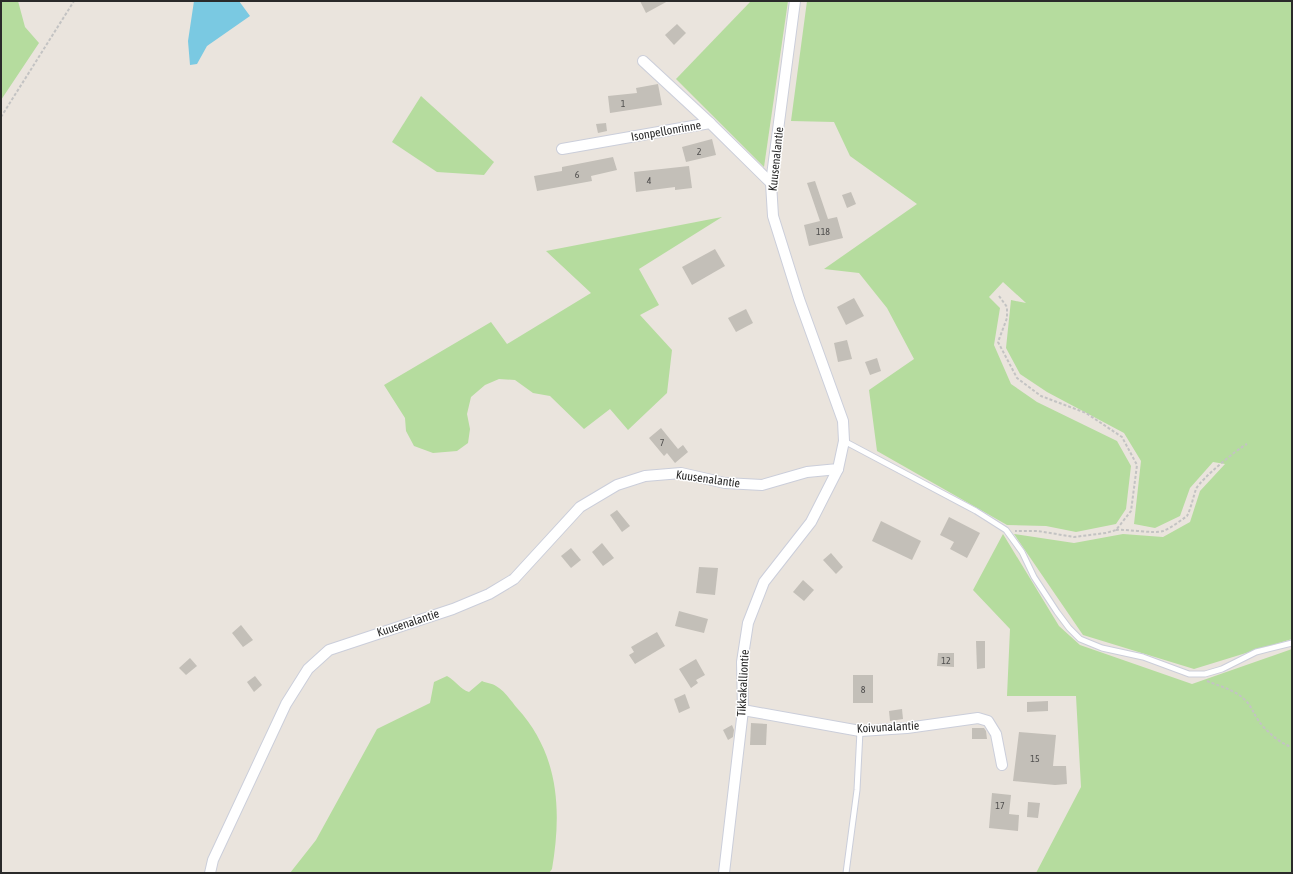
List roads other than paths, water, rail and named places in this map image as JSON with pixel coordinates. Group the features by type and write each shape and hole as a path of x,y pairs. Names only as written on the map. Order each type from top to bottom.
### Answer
{"street":[{"name":"Kuusenalantie","path":"210,873 213,860 286,704 308,669 329,650 453,609 489,594 514,579 580,507 618,485 645,476 681,473 725,484 762,485 807,472 838,469 844,441 843,421 799,299 773,216 771,183 795,1"},
{"path":"643,61 710,123"},
{"name":"Isonpellonrinne","path":"562,149 710,123 771,183"},
{"name":"Tikkakalliontie","path":"724,873 743,710 742,662 748,623 762,589 776,566 810,522 838,469"},
{"name":"Koivunalantie","path":"743,710 860,731 907,728 978,718 988,721 996,734 1002,765"}],"lane":[{"path":"844,441 976,511 1006,530 1022,552 1034,577 1057,612 1069,628 1080,639 1102,648 1143,657 1190,674 1205,674 1222,669 1256,652 1292,643"},
{"path":"846,873 857,790 860,731"}],"water":[{"path":"194,1 239,1 250,16 207,46 197,64 190,65 188,41"}]}
